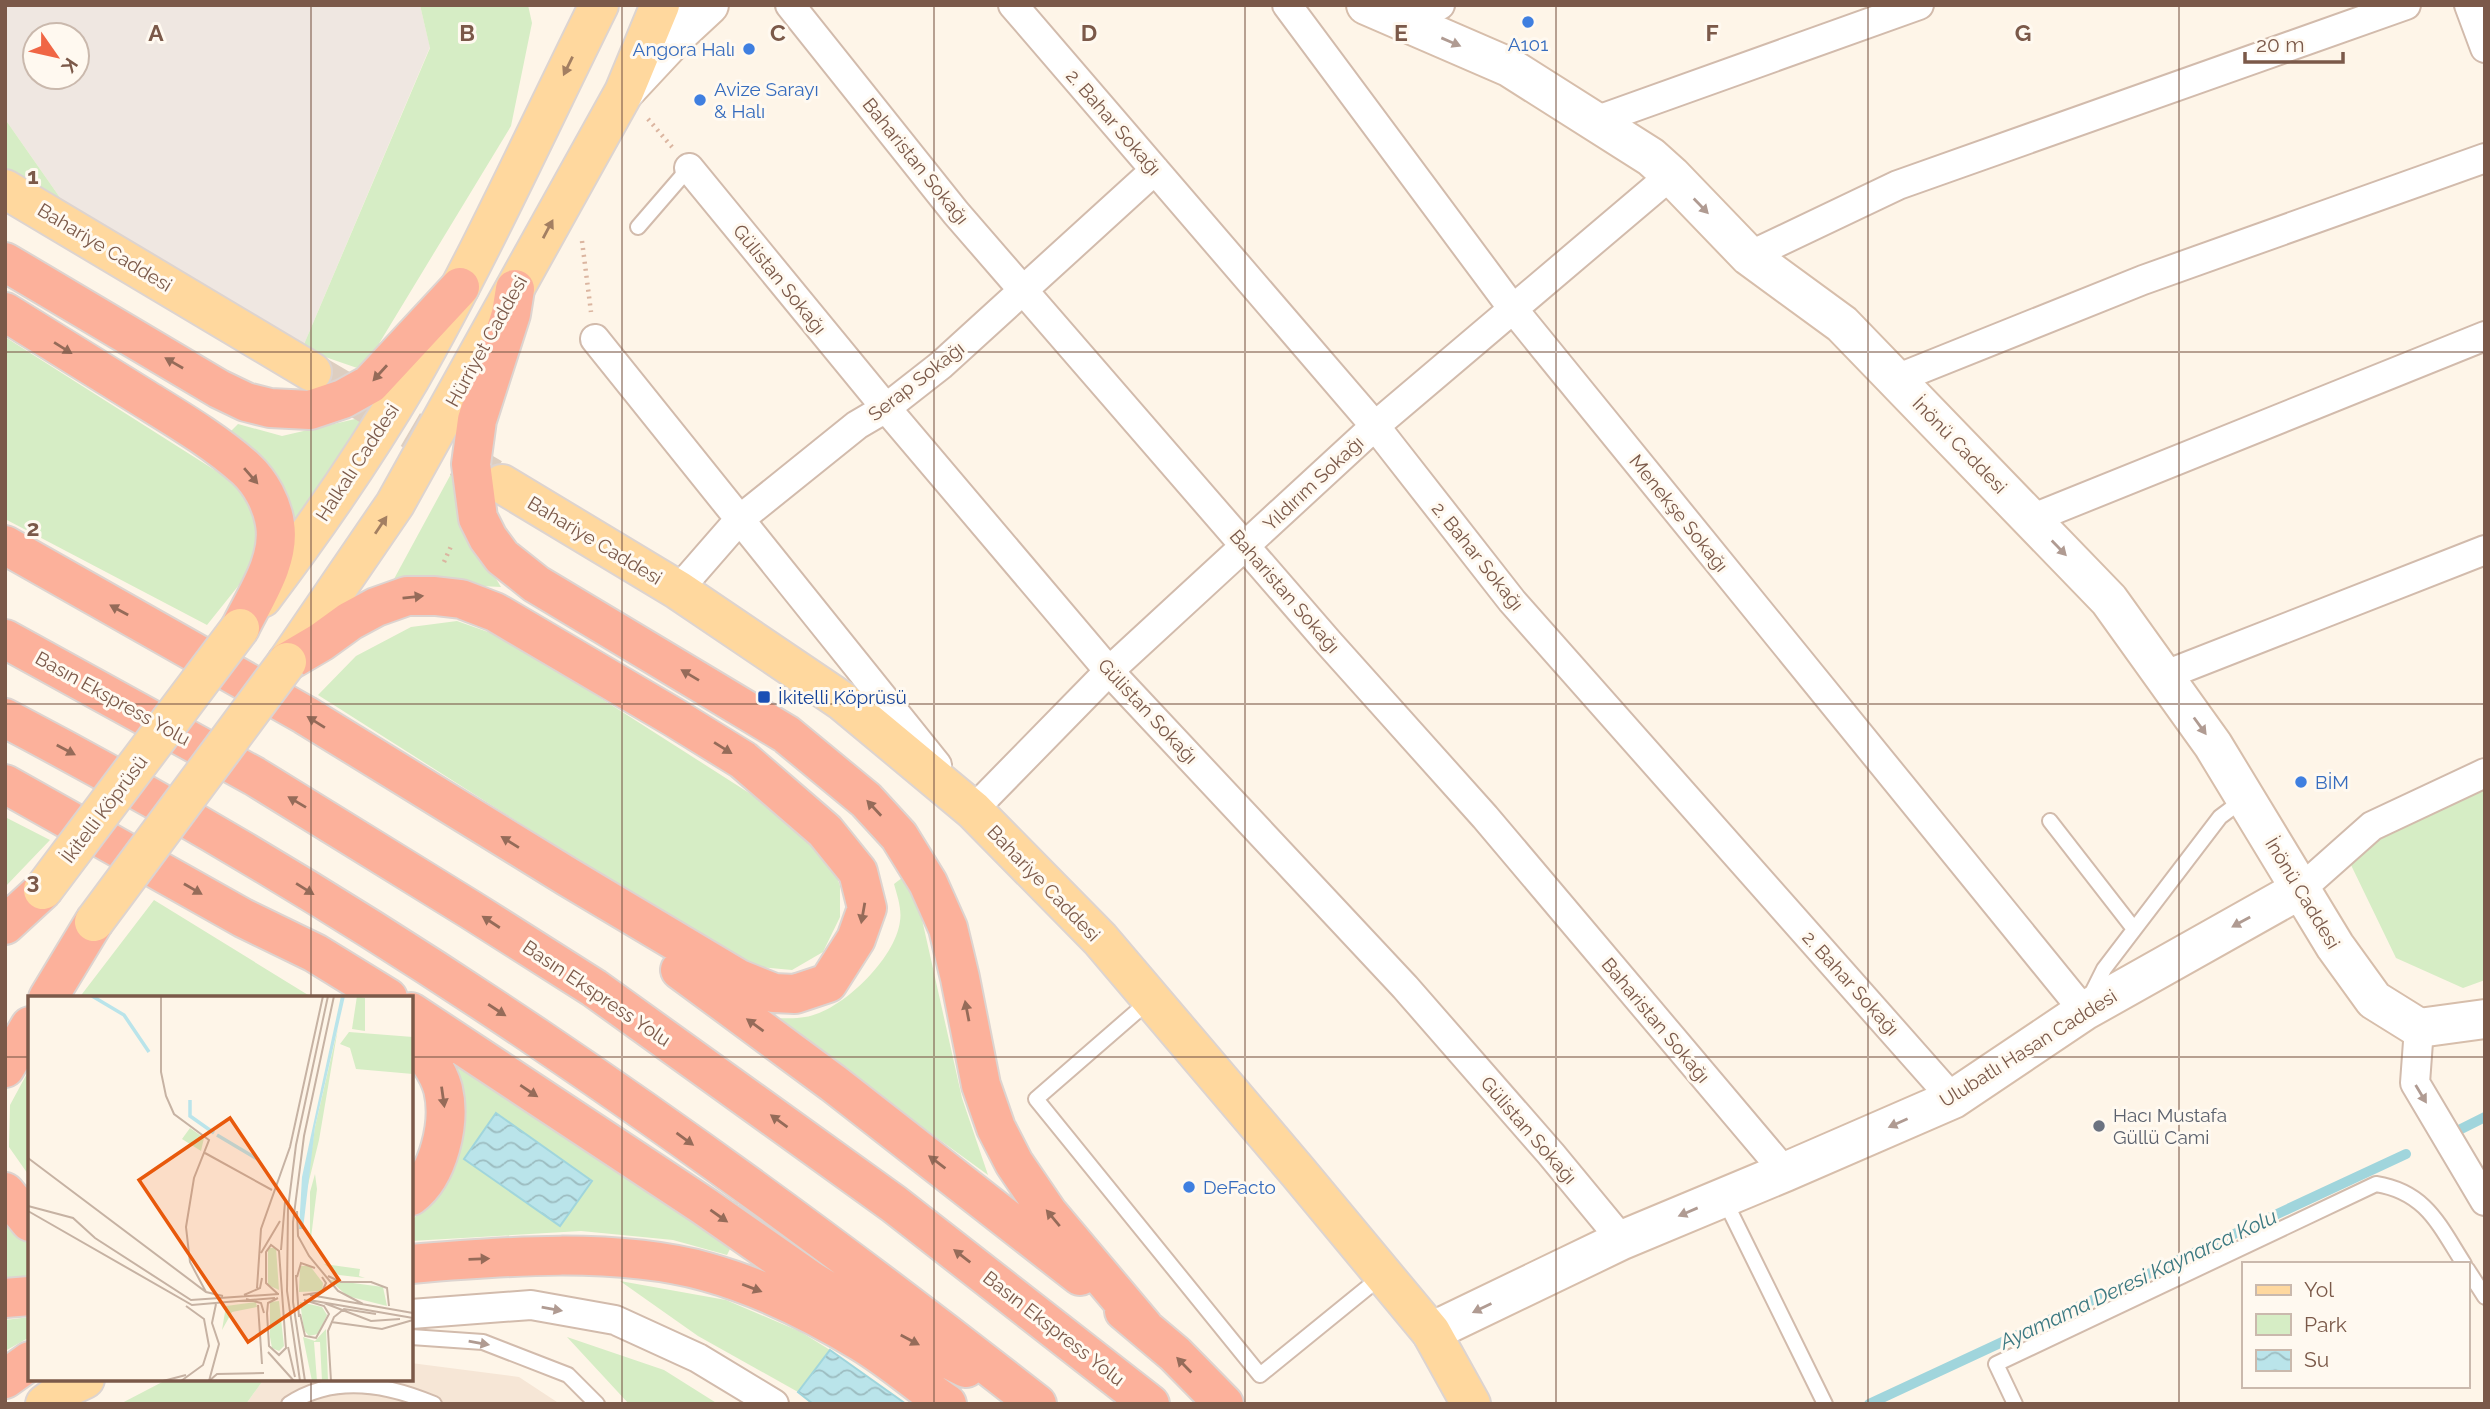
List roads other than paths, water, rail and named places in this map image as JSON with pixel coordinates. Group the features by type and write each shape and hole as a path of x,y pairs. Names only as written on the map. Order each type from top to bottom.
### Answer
{"highway":[{"path":"5,262 219,390 246,402 270,408 310,410 342,399 370,384 460,287"},
{"path":"515,289 511,314 477,420 471,464 478,518 488,538 502,557 536,584 786,734 866,800 899,836 928,883 948,928 981,1085 996,1129 1014,1163 1048,1213 1144,1327"},
{"path":"5,312 224,451 247,470 265,492 275,524 275,545 269,569 240,628"},
{"path":"5,545 305,715 739,979 774,993 795,994 828,984 856,939 867,908 858,872 843,850 825,831 743,760 495,612 461,599 407,596 376,607 350,621 287,662"},
{"name":"Basın Ekspress Yolu","path":"5,639 254,776 594,988 894,1204 1150,1404"},
{"path":"5,718 96,766 240,849 500,1012 655,1118 842,1252 1027,1396"},
{"path":"5,784 243,918 314,953 385,996"},
{"path":"568,877 595,907 854,1099 1144,1327 1224,1404"},
{"path":"5,925 43,890"},
{"path":"243,918 358,996"},
{"path":"49,996 94,922"},
{"path":"413,1013 704,1206 813,1282 952,1362 1027,1396"},
{"path":"5,1068 28,1029"},
{"path":"413,1040 428,1057 443,1089 446,1125 438,1159 413,1195"},
{"path":"5,1192 28,1220"},
{"path":"413,1264 471,1259 607,1256 650,1260 706,1272 754,1288 817,1317 864,1344 947,1404"},
{"path":"5,1298 28,1296"},
{"path":"5,1379 28,1363"}],"main road":[{"name":"Halkalı Caddesi","path":"240,628 317,524 410,379 460,287 599,5"},
{"name":"Hürriyet Caddesi","path":"287,662 395,504 624,92 660,5"},
{"path":"624,92 709,5"},
{"name":"İnönü Caddesi","path":"1366,5 1509,67 1651,157 1749,256 1842,324 2109,600 2213,745 2335,946 2374,1000 2418,1028"},
{"name":"Bahariye Caddesi","path":"5,188 312,372"},
{"name":"Bahariye Caddesi","path":"502,484 678,590 842,701 973,810 1100,939 1384,1275 1431,1332 1471,1404"},
{"name":"İkitelli Köprüsü","path":"43,890 240,628"},
{"path":"38,996 287,662"},
{"name":"Ulubatlı Hasan Caddesi","path":"1431,1332 1622,1240 1953,1099 2084,1011 2301,889"},
{"path":"5,940 43,890"},
{"path":"5,1038 28,1009"},
{"path":"2418,1028 2485,1019"},
{"path":"45,1404 66,1388 81,1381"}],"street":[{"name":"Baharistan Sokağı","path":"790,5 956,213 1329,643 1485,817 1786,1172"},
{"name":"2. Bahar Sokağı","path":"1013,5 1375,426 1512,601 1953,1099"},
{"name":"Menekşe Sokağı","path":"1287,5 1513,309 2084,1011"},
{"path":"1406,22 1440,5"},
{"path":"1595,121 1919,5"},
{"path":"1749,256 1898,185 2406,5"},
{"path":"2469,5 2485,48"},
{"path":"1896,379 2143,280 2485,158"},
{"name":"Gülistan Sokağı","path":"689,168 886,408 1109,671 1405,987 1622,1240"},
{"name":"Serap Sokağı","path":"678,590 739,520 857,425 886,408 941,365 1155,170"},
{"name":"Yıldırım Sokağı","path":"973,810 1109,671 1375,426 1671,175"},
{"path":"594,331 739,520 827,625 973,810"},
{"path":"2031,519 2485,336"},
{"path":"2163,676 2485,550"},
{"name":"Ulubatlı Hasan Caddesi","path":"2301,889 2372,826 2485,773"},
{"path":"2418,1028 2415,1083 2485,1201"},
{"path":"413,1314 531,1305 615,1320 698,1358 774,1404"}],"lane":[{"path":"638,227 689,168"},
{"path":"2084,1011 2104,969 2134,929 2220,817 2246,798"},
{"path":"2050,821 2134,929"},
{"path":"1151,999 1035,1099 1260,1375 1384,1275"},
{"path":"2015,1404 1996,1364 2376,1184 2404,1191 2417,1199 2437,1222 2463,1262"},
{"path":"1724,1198 1825,1404"},
{"path":"2469,1272 2485,1297"},
{"path":"413,1337 483,1342 568,1375 597,1404"},
{"path":"289,1404 305,1393 338,1385 373,1385 406,1392 434,1404"}],"water":[{"path":"496,1113 592,1181 560,1226 464,1159"},
{"path":"830,1350 906,1404 813,1404 798,1392"}],"waterway":[{"name":"Ayamama Deresi Kaynarca Kolu","path":"2457,1131 2485,1117"},
{"name":"Ayamama Deresi Kaynarca Kolu","path":"1869,1404 2406,1154"}],"tunnel":[{"path":"312,372 498,481"}],"place":[{"name":"A101","path":"1528,22"},
{"name":"Angora Halı","path":"749,49"},
{"name":"Avize Sarayı & Halı","path":"700,100"},
{"name":"İkitelli Köprüsü","path":"764,697"},
{"name":"BİM","path":"2301,782"},
{"name":"Hacı Mustafa Güllü Cami","path":"2099,1126"},
{"name":"DeFacto","path":"1189,1187"}]}
